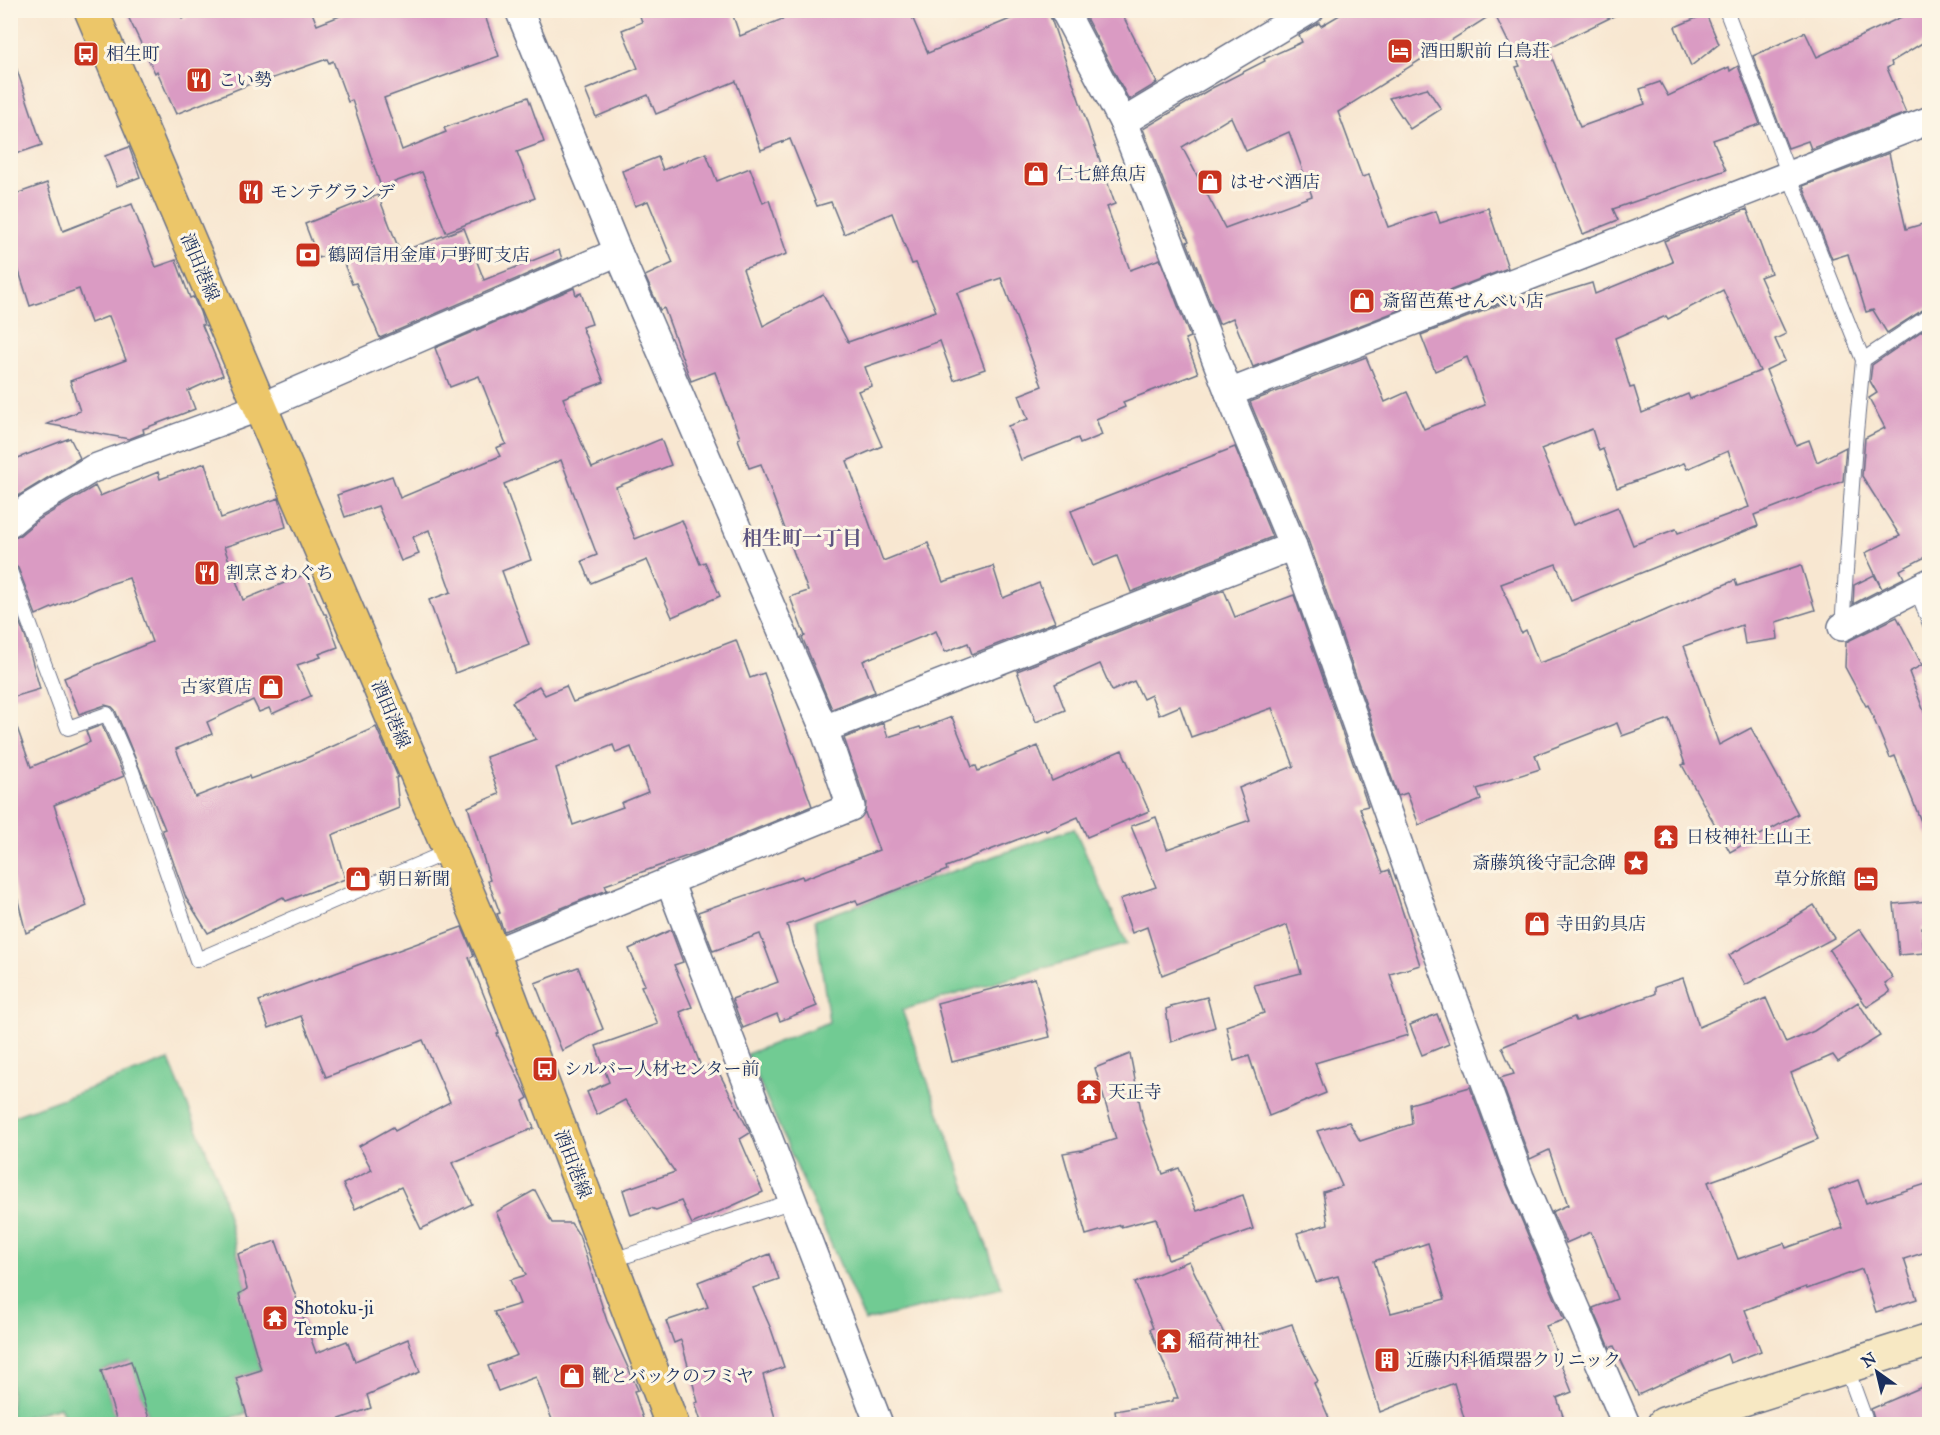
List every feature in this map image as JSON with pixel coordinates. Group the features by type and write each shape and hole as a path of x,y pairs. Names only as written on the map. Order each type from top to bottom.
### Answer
{"main road":[{"name":"酒田港線","path":"91,10 493,952 672,1425"}],"street":[{"path":"493,952 851,807 824,729 618,252 519,10"},
{"path":"1064,10 1123,122 1229,393 1293,546 1520,1178 1626,1425"},
{"path":"1123,122 1310,10"},
{"path":"1229,393 1929,120"},
{"path":"10,523 29,507 92,469 260,407 618,252"},
{"path":"824,729 1293,546"},
{"path":"1842,627 1923,585"},
{"path":"669,881 879,1425"},
{"path":"1664,1425 1929,1340"}],"lane":[{"path":"1726,10 1863,360 1842,627"},
{"path":"1863,360 1929,315"},
{"path":"10,571 68,728 107,714 132,771 198,960 450,851"},
{"path":"1923,585 1929,624"},
{"path":"610,1261 793,1202"},
{"path":"1846,1366 1867,1425"}],"green space":[{"path":"1074,828 1127,944 902,1010 1002,1288 865,1321 747,1054 829,1022 815,920"},
{"path":"169,1060 218,1179 247,1289 240,1294 261,1370 236,1378 246,1414 200,1424 151,1424 130,1361 101,1371 118,1424 68,1424 60,1407 11,1421 11,1117"}],"building":[{"path":"125,10 179,10 182,19 200,10 311,10 317,25 355,10 483,10 499,56 384,98 402,150 446,132 444,128 528,97 544,142 517,152 535,198 446,232 422,172 381,187 352,100 348,102 333,61 329,63 327,59 256,84 255,82 176,114 157,71 155,73"},
{"path":"638,10 731,10 740,36 805,10 909,10 928,53 1032,10 1048,10 1115,204 1107,207 1130,270 1160,259 1190,337 1185,339 1198,373 1123,402 1125,407 1096,419 1102,435 1080,444 1078,438 1021,460 1008,426 1028,419 1019,395 1042,386 1001,278 957,293 985,369 954,380 940,341 865,367 872,386 858,391 882,446 847,461 883,561 928,543 943,582 993,566 1003,598 1039,583 1055,622 972,654 968,643 945,652 936,631 863,661 875,692 832,709 802,637 805,636 790,597 808,591 761,464 749,468 715,372 691,381 664,308 660,310 645,276 673,263 648,201 635,206 622,171 658,157 663,170 706,153 717,181 750,168 763,203 769,200 787,254 743,269 763,326 823,294 848,342 936,311 916,263 912,264 892,213 844,234 831,202 817,206 790,139 761,150 736,81 656,114 648,95 596,117 585,90 638,68 622,30 642,22"},
{"path":"1082,10 1120,10 1157,83 1129,100"},
{"path":"1348,10 1626,10 1548,48 1580,127 1645,104 1640,89 1660,82 1668,96 1729,67 1730,71 1738,66 1760,124 1713,140 1726,170 1613,209 1618,220 1583,234 1516,67 1520,66 1494,13 1338,112 1362,177 1369,175 1388,227 1436,211 1440,223 1488,208 1508,268 1253,367 1233,318 1219,324 1187,242 1189,241 1143,129 1212,88 1265,61 1264,59 1302,42 1299,35 1319,23 1321,26","holes":["1231,117 1246,151 1289,132 1312,196 1225,228 1182,147"]},
{"path":"1916,10 1929,10 1929,39 1891,62 1892,65 1887,68 1906,113 1811,149 1808,141 1788,148 1753,56 1805,32 1817,57"},
{"path":"1706,14 1719,44 1691,66 1675,27"},
{"path":"15,64 42,145 10,156 10,65"},
{"path":"1427,88 1441,109 1410,129 1389,98"},
{"path":"129,147 140,177 117,186 105,156"},
{"path":"1889,153 1906,229 1929,222 1929,306 1887,333 1873,310 1866,312 1848,254 1832,259 1803,186"},
{"path":"47,183 63,231 132,204 156,267 176,260 190,298 193,297 200,312 204,325 202,325 223,375 188,391 195,409 143,429 144,433 129,439 47,424 80,411 70,381 126,360 109,316 91,323 79,289 30,306 10,243 10,196"},
{"path":"378,195 400,252 464,228 484,280 559,250 562,259 380,338 356,283 352,284 339,251 318,258 305,224"},
{"path":"1747,209 1771,273 1760,277 1786,334 1775,339 1785,361 1766,370 1796,445 1809,440 1817,462 1846,447 1843,481 1754,515 1758,526 1571,601 1556,564 1501,584 1521,633 1526,630 1539,663 1568,653 1735,580 1737,586 1801,565 1815,610 1776,622 1778,639 1745,644 1742,625 1684,646 1719,745 1751,728 1798,814 1730,852 1682,765 1685,764 1669,719 1622,736 1617,723 1535,755 1540,769 1477,789 1481,800 1419,825 1407,793 1398,796 1308,540 1250,402 1366,357 1385,402 1407,392 1424,429 1485,405 1467,357 1435,371 1421,335 1524,296 1526,303 1592,283 1595,294 1673,262 1664,241","holes":["1723,290 1760,371 1690,399 1688,394 1642,413 1634,387 1630,388 1615,338 1666,316 1668,319","1592,429 1599,451 1603,449 1617,488 1684,463 1687,469 1728,451 1749,507 1678,533 1676,529 1633,545 1618,507 1573,525 1541,449"]},
{"path":"574,288 576,295 581,293 592,324 582,327 604,382 563,398 592,468 661,439 671,465 616,487 635,539 682,520 700,564 705,562 720,596 672,617 647,560 591,583 582,561 597,555 561,460 504,484 531,560 502,571 529,645 455,673 429,600 451,592 429,530 413,537 419,554 401,561 378,506 345,517 337,495 392,476 400,498 500,456 496,448 506,444 479,376 450,387 435,348"},
{"path":"1929,326 1929,555 1900,570 1904,578 1882,589 1865,553 1900,536 1862,476 1865,438 1885,428 1869,398 1877,393 1870,381 1872,365"},
{"path":"70,438 80,458 10,502 10,461"},
{"path":"1235,447 1272,537 1131,592 1117,556 1093,566 1071,511"},
{"path":"205,463 221,518 279,498 286,527 224,547 243,600 306,574 326,614 338,647 319,654 321,657 297,665 311,696 272,714 269,708 259,712 253,700 207,722 212,734 176,749 195,797 249,776 250,779 302,760 376,727 398,777 396,778 399,808 332,835 345,879 286,901 283,897 208,933 186,898 162,830 165,829 115,710 105,705 79,714 64,678 152,642 129,578 97,588 36,615 18,568 10,562 10,538 20,535 38,520 95,486 100,496 158,472 160,479"},
{"path":"1874,575 1882,589 1853,604 1854,585"},
{"path":"1224,590 1235,617 1294,595 1368,806 1360,808 1383,872 1389,870 1420,965 1390,974 1408,1035 1315,1063 1326,1093 1269,1116 1249,1056 1234,1061 1226,1026 1264,1013 1254,985 1301,973 1287,925 1162,975 1147,927 1132,933 1120,899 1156,887 1131,826 1156,817 1167,849 1250,820 1239,788 1294,766 1272,708 1191,737 1180,706 1159,715 1151,695 1143,699 1134,681 1112,691 1100,664 1055,684 1065,710 1036,722 1017,671"},
{"path":"10,598 26,639 40,689 10,698"},
{"path":"1897,617 1922,665 1909,672 1929,725 1928,839 1895,756 1890,758 1868,705 1866,706 1845,667 1846,642"},
{"path":"736,640 750,678 764,673 812,806 707,849 605,885 607,890 504,931 497,914 500,913 488,881 490,880 468,807 499,794 486,757 536,739 512,702 539,686 545,695 566,686 573,702","holes":["613,745 616,753 631,747 648,792 621,803 623,807 573,825 556,768"]},
{"path":"952,717 972,767 976,766 978,771 1038,746 1052,781 1122,750 1149,811 1087,837 1078,817 946,867 947,870 858,905 856,900 787,925 817,1006 780,1021 777,1014 743,1028 732,999 778,982 760,934 713,951 698,912 802,876 803,879 879,850 865,813 866,802 844,738 883,723 888,737 920,727 921,729"},
{"path":"14,719 31,767 90,742 86,731 102,725 124,776 54,805 87,906 26,933 10,869 10,720"},
{"path":"1929,901 1929,927 1922,928 1924,953 1899,955 1894,904"},
{"path":"1814,905 1834,938 1745,985 1729,955 1791,921"},
{"path":"462,927 474,956 469,958 499,1033 497,1034 528,1098 523,1101 534,1128 452,1163 472,1204 421,1229 401,1187 355,1209 343,1184 372,1170 359,1146 393,1127 395,1131 450,1102 423,1040 326,1077 301,1016 269,1028 259,1001"},
{"path":"1860,929 1893,978 1885,983 1890,992 1867,1007 1829,950"},
{"path":"671,930 683,962 674,965 692,1007 680,1012 702,1069 714,1063 750,1133 740,1139 763,1192 692,1224 681,1201 656,1210 651,1208 631,1215 623,1190 675,1172 625,1100 597,1115 587,1092 609,1082 596,1046 658,1024 641,986 645,985 629,949"},
{"path":"578,967 603,1029 562,1051 535,983"},
{"path":"1035,978 1050,1037 952,1062 937,1003"},
{"path":"1683,978 1699,1027 1766,998 1786,1043 1814,1031 1858,1002 1880,1036 1838,1062 1833,1055 1791,1073 1818,1139 1708,1182 1738,1259 1784,1243 1786,1248 1843,1228 1829,1191 1858,1180 1866,1203 1929,1183 1929,1251 1904,1259 1917,1299 1876,1312 1862,1269 1807,1289 1806,1287 1745,1310 1761,1351 1730,1363 1727,1354 1638,1395 1614,1346 1610,1348 1593,1308 1617,1299 1591,1232 1566,1243 1552,1212 1568,1205 1549,1150 1530,1159 1500,1078 1514,1074 1502,1047 1574,1017 1576,1021 1655,994 1655,987"},
{"path":"1207,997 1215,1027 1171,1042 1166,1009"},
{"path":"1437,1014 1449,1044 1422,1055 1410,1025"},
{"path":"1130,1054 1143,1120 1163,1174 1179,1168 1197,1211 1243,1195 1253,1229 1168,1260 1156,1218 1086,1235 1063,1153 1082,1150 1116,1139 1095,1068"},
{"path":"1470,1087 1506,1183 1564,1320 1546,1326 1572,1392 1557,1398 1566,1425 1466,1425 1454,1383 1380,1412 1338,1276 1316,1282 1297,1233 1328,1224 1323,1192 1342,1186 1317,1131 1349,1122 1360,1141 1412,1124 1410,1104","holes":["1428,1243 1445,1299 1391,1313 1374,1261"]},
{"path":"535,1190 552,1223 571,1223 579,1235 607,1321 638,1390 634,1391 645,1425 554,1425 536,1377 498,1391 488,1366 517,1355 494,1312 520,1304 510,1280 526,1275 496,1212"},
{"name":"Shotoku-ji Temple","path":"276,1241 316,1353 347,1341 355,1361 408,1339 420,1372 367,1395 371,1408 323,1425 250,1425 236,1378 261,1370 239,1294 247,1289 238,1254"},
{"path":"770,1254 779,1279 753,1288 784,1367 763,1375 777,1425 702,1425 681,1340 674,1343 666,1321 708,1307 698,1282"},
{"path":"1189,1261 1229,1344 1292,1324 1298,1342 1318,1381 1314,1383 1332,1425 1117,1425 1115,1411 1173,1401 1173,1398 1178,1398 1150,1329 1153,1328 1135,1283"},
{"path":"131,1361 151,1425 118,1425 101,1371"},
{"path":"1929,1384 1929,1417 1913,1425 1876,1425 1871,1409"}],"place":[{"name":"酒田駅前 白鳥荘","path":"1400,51"},
{"name":"相生町","path":"86,54"},
{"name":"こい勢","path":"199,80"},
{"name":"仁七鮮魚店","path":"1036,174"},
{"name":"はせべ酒店","path":"1210,182"},
{"name":"モンテグランデ","path":"251,192"},
{"name":"鶴岡信用金庫 戸野町支店","path":"308,255"},
{"name":"斎留芭蕉せんべい店","path":"1362,301"},
{"name":"割烹さわぐち","path":"207,573"},
{"name":"古家質店","path":"271,687"},
{"name":"日枝神社上山王","path":"1666,837"},
{"name":"斎藤筑後守記念碑","path":"1636,863"},
{"name":"朝日新聞","path":"358,879"},
{"name":"草分旅館","path":"1866,879"},
{"name":"寺田釣具店","path":"1537,924"},
{"name":"シルバー人材センター前","path":"545,1069"},
{"name":"天正寺","path":"1089,1092"},
{"name":"Shotoku-ji Temple","path":"275,1318"},
{"name":"稲荷神社","path":"1169,1341"},
{"name":"近藤内科循環器クリニック","path":"1387,1360"},
{"name":"靴とバックのフミヤ","path":"572,1376"}],"district":[{"name":"相生町一丁目","path":"802,538"}]}
